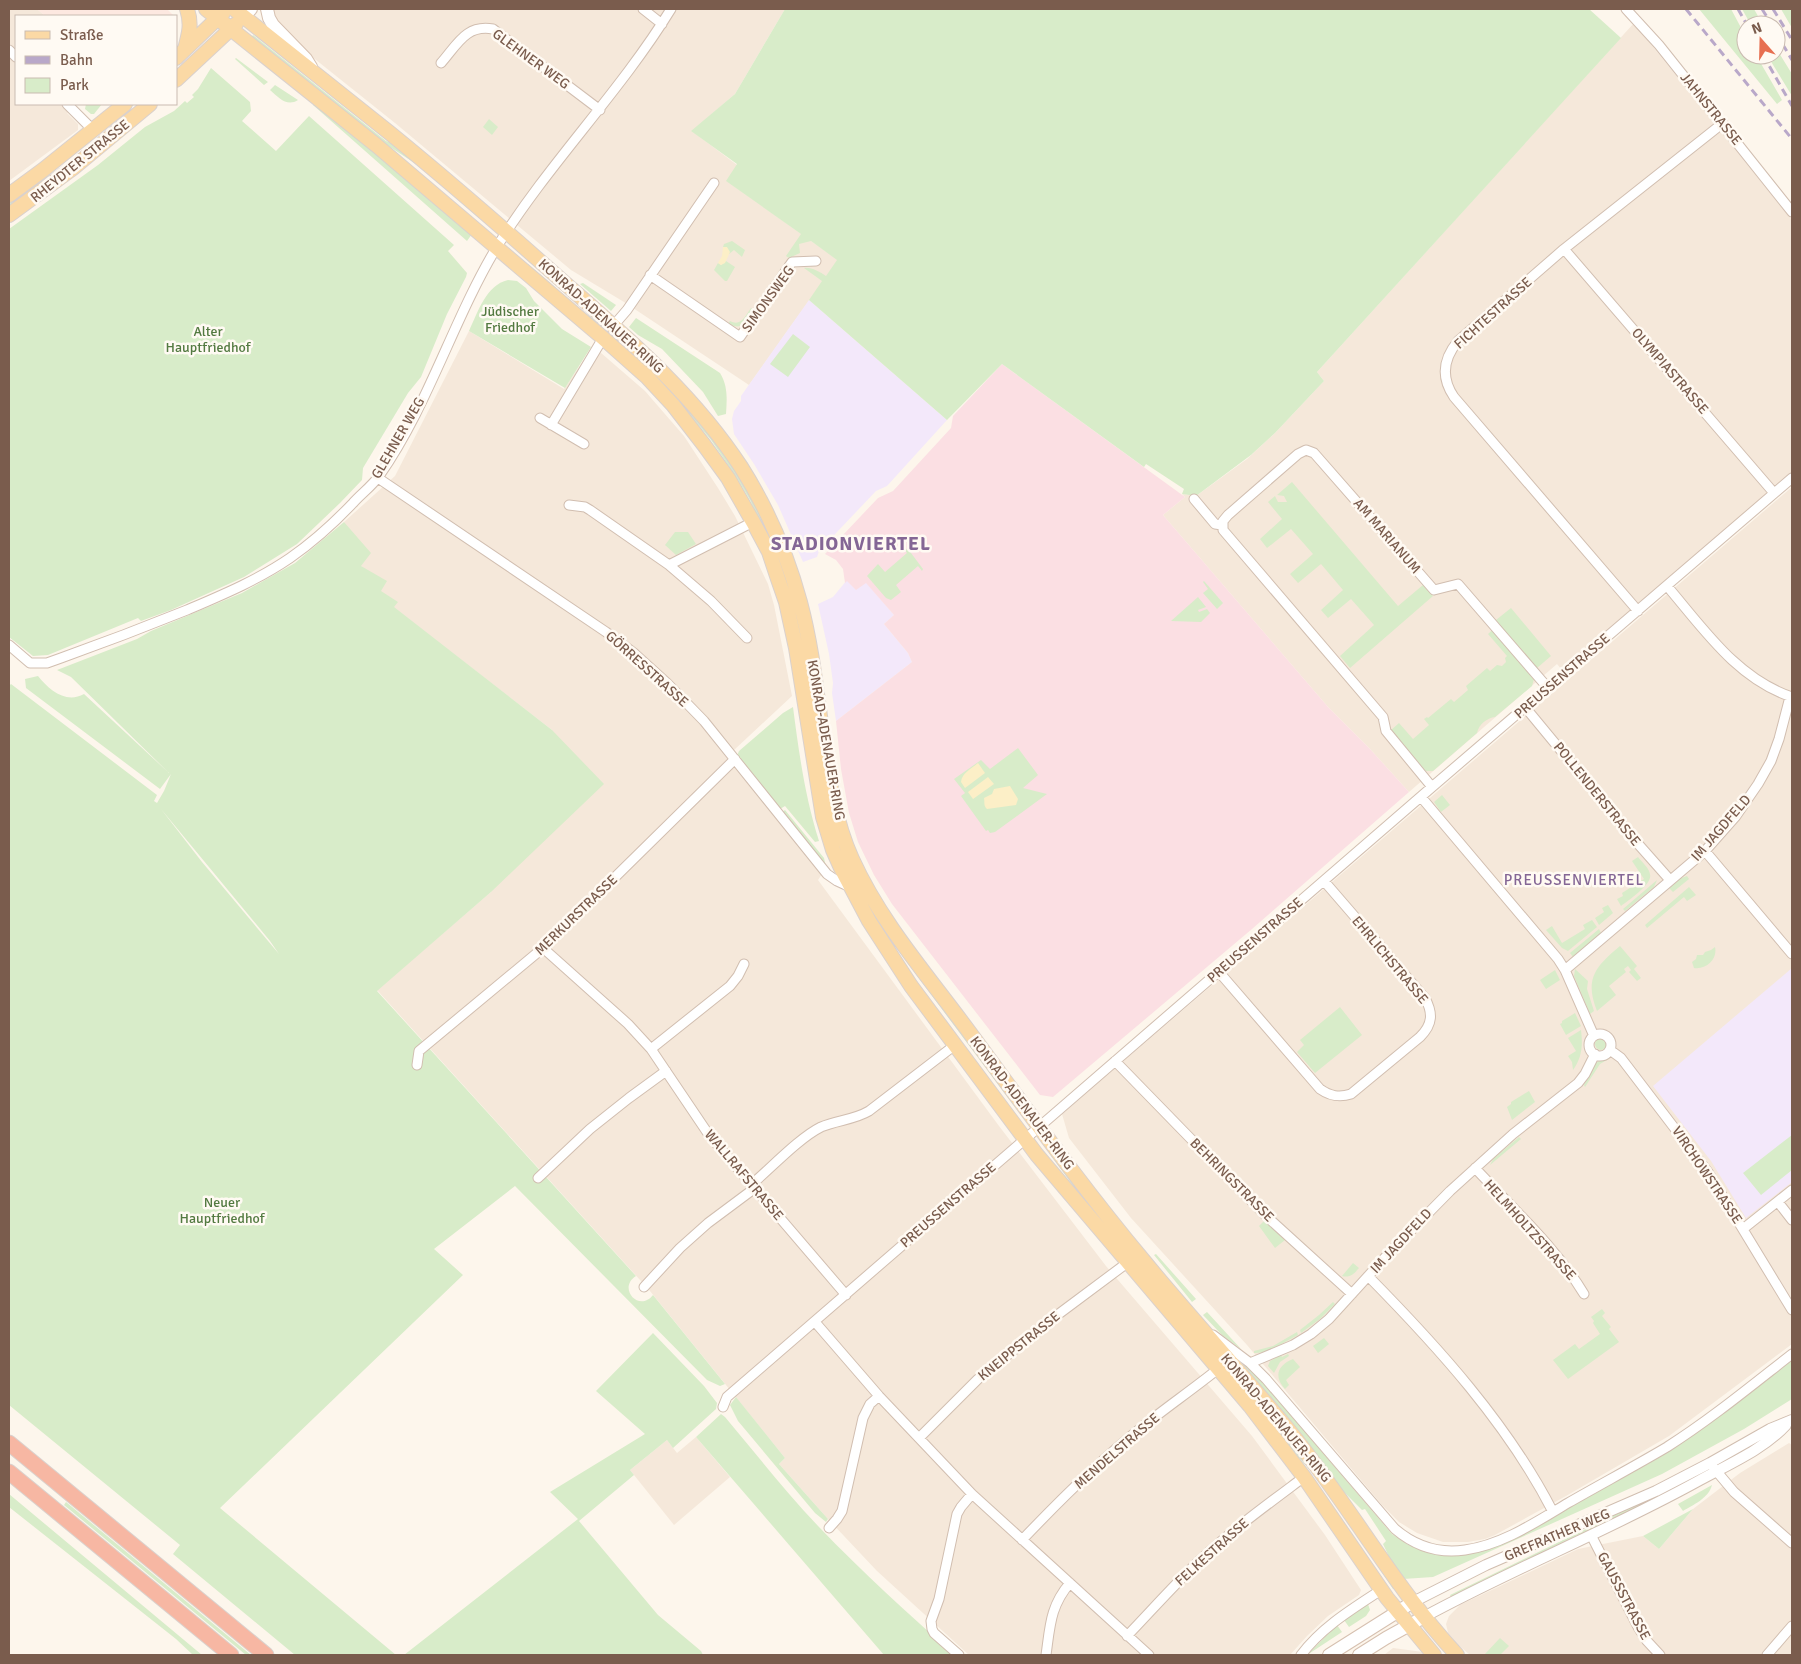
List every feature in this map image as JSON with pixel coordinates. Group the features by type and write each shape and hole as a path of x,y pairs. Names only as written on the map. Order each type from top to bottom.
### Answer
{"highway":[{"path":"9,1443 266,1655"},
{"path":"9,1472 231,1655"}],"main road":[{"path":"180,54 190,30 187,9"},
{"name":"KONRAD-ADENAUER-RING","path":"206,9 222,13 231,29 369,140 647,377 673,405 723,472 769,552 786,602 796,648 823,818 833,850 850,887 888,951 1025,1139 1127,1263 1261,1420 1304,1477 1381,1590 1434,1655"},
{"path":"268,9 269,18 273,25 306,59 316,75"},
{"path":"178,78 231,29 243,11"},
{"name":"KONRAD-ADENAUER-RING","path":"243,11 316,75 391,134 614,325 658,366 714,429 742,468 766,511 781,544 802,609 828,771 839,822 851,857 882,912 902,942 1039,1126 1134,1250 1286,1426 1317,1466 1424,1617 1457,1655"},
{"path":"180,54 222,13"},
{"name":"RHEYDTER STRASSE","path":"9,195 123,105"},
{"name":"RHEYDTER STRASSE","path":"9,215 73,168 149,105"},
{"name":"GREFRATHER WEG","path":"1330,1655 1413,1602"},
{"name":"GREFRATHER WEG","path":"1359,1655 1424,1617"}],"street":[{"path":"643,9 662,24"},
{"name":"GLEHNER WEG","path":"9,645 30,663 40,664 53,661 226,593 264,575 291,558 311,542 378,478 408,427 506,232 600,110 671,9"},
{"name":"JAHNSTRASSE","path":"1626,9 1660,45 1792,212"},
{"name":"GLEHNER WEG","path":"441,63 470,31 483,28 493,30 600,110"},
{"path":"68,105 93,130"},
{"name":"FICHTESTRASSE","path":"1638,611 1454,397 1446,383 1444,372 1446,360 1458,341 1564,249 1723,123"},
{"path":"614,325 627,310 714,183"},
{"name":"OLYMPIASTRASSE","path":"1564,249 1774,493"},
{"name":"SIMONSWEG","path":"650,275 740,337 792,262 816,261"},
{"name":"KONRAD-ADENAUER-RING","path":"551,425 603,338"},
{"path":"540,418 584,444"},
{"name":"AM MARIANUM","path":"1222,525 1228,515 1298,454 1306,450 1312,451 1434,590 1458,584 1548,688"},
{"name":"GÖRRESSTRASSE","path":"378,478 606,632 635,654 667,683 704,722 827,874 850,887"},
{"name":"PREUSSENSTRASSE","path":"723,1407 727,1397 1792,478"},
{"path":"1194,500 1215,524 1222,525 1224,532 1230,540 1289,605 1383,717 1386,731 1432,787"},
{"path":"568,505 585,507 669,565 711,601 747,638"},
{"path":"669,565 753,522"},
{"path":"1667,586 1736,665 1762,683 1791,697"},
{"name":"IM JAGDFELD","path":"1565,970 1705,851 1736,816 1767,769 1780,739 1791,697"},
{"name":"POLLENDERSTRASSE","path":"1526,707 1639,846 1670,880"},
{"name":"MERKURSTRASSE","path":"417,1064 419,1051 543,948 735,760"},
{"path":"1421,797 1550,947 1565,970 1594,1036"},
{"path":"1705,851 1792,954"},
{"name":"EHRLICHSTRASSE","path":"1219,972 1320,1089 1330,1095 1351,1094 1420,1037 1427,1030 1431,1020 1429,1005 1425,998 1324,881"},
{"name":"WALLRAFSTRASSE","path":"543,948 628,1024 651,1049 709,1135 846,1295"},
{"path":"651,1049 730,986 744,964"},
{"path":"1601,1034 1607,1036 1611,1043 1610,1050 1605,1055 1595,1054 1589,1045 1591,1038 1601,1034"},
{"path":"644,1287 680,1248 809,1135 823,1126 853,1118 869,1111 955,1045"},
{"name":"VIRCHOWSTRASSE","path":"1610,1050 1620,1058 1694,1152 1792,1310"},
{"name":"IM JAGDFELD","path":"1250,1363 1271,1355 1312,1334 1329,1319 1424,1216 1513,1134 1578,1083 1595,1054"},
{"name":"BEHRINGSTRASSE","path":"1115,1061 1265,1215 1352,1294"},
{"path":"538,1178 590,1129 666,1071"},
{"name":"HELMHOLTZSTRASSE","path":"1475,1168 1531,1227 1574,1278 1584,1294"},
{"path":"1743,1229 1792,1190"},
{"path":"1778,1202 1792,1220"},
{"name":"KNEIPPSTRASSE","path":"919,1438 986,1373 1056,1316 1127,1263"},
{"path":"1368,1276 1414,1323 1452,1366 1504,1433 1543,1491 1553,1512"},
{"path":"1192,1318 1250,1363"},
{"path":"814,1322 879,1396 972,1494 1149,1655"},
{"name":"GREFRATHER WEG","path":"1425,1548 1451,1552 1466,1550 1492,1543 1519,1531 1668,1446 1716,1413 1792,1354"},
{"name":"KONRAD-ADENAUER-RING","path":"1250,1363 1395,1530 1407,1539 1425,1548"},
{"name":"MENDELSTRASSE","path":"1022,1540 1104,1459 1142,1427 1218,1369"},
{"path":"829,1528 838,1519 842,1511 863,1418 870,1404 879,1396"},
{"name":"GREFRATHER WEG","path":"1413,1602 1486,1565 1713,1467 1777,1435 1791,1422"},
{"path":"1713,1467 1734,1492 1792,1543"},
{"name":"GREFRATHER WEG","path":"1424,1617 1478,1588 1662,1501 1713,1467"},
{"name":"FELKESTRASSE","path":"1127,1636 1199,1561 1254,1514 1304,1477"},
{"path":"959,1655 932,1629 932,1617 939,1599 957,1514 972,1494"},
{"name":"GAUSSSTRASSE","path":"1591,1535 1646,1641 1660,1655"},
{"path":"1046,1655 1054,1607 1060,1594 1070,1583"},
{"path":"1301,1655 1320,1633 1336,1619 1381,1590"},
{"path":"1767,1655 1792,1626"}],"shaded area":[{"path":"9,9 37,9 44,15 15,15 15,105 76,105 67,113 78,124 78,130 9,181"},
{"path":"37,9 167,9 173,15 44,15"},
{"path":"271,9 785,9 735,94 692,131 737,165 727,181 838,260 749,385 624,302 571,270 395,123 281,32"},
{"path":"1634,23 1792,220 1792,473 1562,670 1557,664 1409,792 1328,707 1163,515 1185,497 1182,494 1196,496 1247,459 1275,433 1324,381 1317,372"},
{"path":"809,300 947,420 887,486 876,491 819,551 817,557 803,562 778,505 734,434 732,419 734,411 741,401 741,396"},
{"path":"469,331 564,389 593,346 645,391 684,436 718,488 735,516 768,584 792,696 733,751 822,874 818,880 999,1126 1106,1266 1252,1436 1325,1535 1361,1590 1359,1595 1328,1616 1290,1655 969,1655 877,1571 779,1464 785,1458 650,1291 377,990 491,892 552,730 393,607 361,566 344,522 395,476"},
{"path":"1002,364 1185,497 1163,515 1328,707 1409,792 1252,929 1053,1097 1040,1095 892,904 874,875 858,842 849,813 841,769 836,721 912,662 908,653 884,624 894,615 866,583 856,590 847,581 845,583 843,569 836,560 825,554 878,498 893,491 951,428 953,416"},
{"path":"1792,487 1792,1344 1669,1436 1566,1496 1485,1539 1468,1542 1443,1542 1417,1533 1399,1522 1382,1505 1247,1345 1131,1218 1069,1138 1062,1114"},
{"path":"847,580 866,582 894,615 884,624 908,653 912,662 836,721 829,654 818,604 833,597"},
{"path":"1792,968 1792,1182 1746,1218 1711,1161 1653,1086"},
{"path":"696,1437 730,1477 674,1525 630,1470 667,1440 677,1453"},
{"path":"1789,1443 1792,1445 1792,1655 1470,1655 1449,1637 1446,1624 1449,1616 1460,1605 1578,1549 1643,1536 1659,1549 1693,1509 1740,1473"},
{"path":"1393,1648 1423,1652 1426,1655 1384,1655"}],"green space":[{"path":"785,9 1589,9 1621,38 1317,372 1324,381 1275,433 1251,455 1196,496 1182,494 1184,489 1146,464 1144,467 1002,364 947,420 809,300 822,281 804,268 818,271 826,276 837,260 811,241 799,244 800,253 789,258 786,256 801,234 726,181 737,164 691,131 735,94"},
{"path":"1699,9 1731,9 1736,18 1736,54"},
{"path":"1742,9 1754,9 1757,15 1745,15"},
{"path":"1781,9 1792,9 1792,28 1786,15"},
{"path":"253,35 386,141 395,145 481,215 479,218 419,166 384,143 251,38"},
{"path":"236,58 268,82 264,85"},
{"path":"1786,64 1792,74 1792,96 1773,65"},
{"path":"1745,65 1762,65 1782,100 1777,104"},
{"name":"Alter Hauptfriedhof","path":"211,68 250,102 251,111 242,121 276,151 309,116 454,245 448,251 467,273 466,277 447,314 421,377 408,393 363,468 362,480 297,544 244,577 171,610 141,621 138,618 48,655 33,656 9,637 9,229 98,165 145,127 174,111 185,101 187,103 194,97 192,95"},
{"path":"275,85 298,100 290,103 280,99 270,90"},
{"path":"86,105 101,105 94,114 85,109"},
{"path":"131,105 134,105 67,159 36,187 9,207 9,200"},
{"path":"313,105 317,105 472,234 467,241"},
{"path":"489,119 498,127 492,135 483,127"},
{"path":"732,241 745,250 742,257 734,250 729,254 726,247 723,247 724,244"},
{"path":"726,261 735,267 727,281 725,281 714,270 718,263 721,265"},
{"path":"528,264 584,312 610,331 681,400 714,439 738,475 761,515 787,577 804,646 840,847 1019,1108 1017,1110 883,930 850,877 827,816 776,556 750,500 711,440 679,402 527,266"},
{"name":"Jüdischer Friedhof","path":"508,280 517,281 526,288 534,301 562,329 591,347 565,388 469,331 488,293 500,283"},
{"path":"583,283 616,305 611,311 580,284"},
{"path":"751,308 754,310 744,324 733,326 728,324 730,321 740,322"},
{"path":"636,318 720,373 726,388 726,414 718,416 703,392 662,349 638,335 629,327"},
{"path":"793,334 810,347 788,377 770,364"},
{"path":"1292,482 1398,606 1423,585 1433,596 1350,668 1340,656 1374,625 1351,599 1328,618 1321,610 1343,590 1321,564 1298,583 1290,574 1313,554 1291,529 1267,548 1260,539 1282,519 1268,502 1275,496 1278,502 1287,502 1284,496 1277,495"},
{"name":"Neuer Hauptfriedhof","path":"344,522 371,553 361,566 387,581 381,591 398,602 394,607 552,730 604,784 491,892 377,991 636,1276 631,1281 629,1287 632,1297 642,1301 647,1300 653,1295 725,1384 720,1386 707,1380 515,1186 434,1249 463,1275 220,1508 396,1655 295,1655 173,1554 180,1545 9,1405 9,686 11,684 157,795 154,801 157,803 171,774 160,789 26,688 25,679 38,676 47,686 64,696 77,697 84,694 169,773 71,677 57,670 137,639 151,631 242,593 295,563","holes":["161,809 279,954 202,862"]},
{"path":"675,532 688,532 696,544 676,555 665,545"},
{"path":"904,549 908,549 923,569 922,571 918,566 896,585 901,592 891,600 886,598 867,576 878,564 885,572 907,553"},
{"path":"1204,581 1223,603 1217,609 1203,593 1208,589"},
{"path":"1198,597 1206,607 1198,610 1199,612 1207,609 1210,613 1201,622 1171,621"},
{"path":"1511,608 1551,656 1537,668 1541,673 1534,679 1532,686 1495,717 1484,722 1477,733 1433,771 1426,771 1390,731 1399,723 1413,739 1429,725 1424,719 1428,718 1451,699 1454,702 1468,690 1466,686 1487,668 1490,671 1497,665 1502,666 1506,662 1505,658 1507,656 1488,634 1499,624 1496,620"},
{"path":"793,707 806,791 819,841 815,842 785,806 780,809 737,756 739,751 783,713"},
{"path":"1018,748 1038,775 1023,788 1047,794 995,832 990,833 988,830 986,831 961,796 965,793 954,779 981,760 990,769"},
{"path":"1442,795 1450,805 1441,812 1434,802"},
{"path":"785,810 824,858 826,867 782,812"},
{"path":"1638,857 1648,870 1650,878 1640,892 1621,906 1617,899 1623,896 1622,893 1644,879 1632,861"},
{"path":"1687,876 1689,879 1673,892 1668,887 1676,880"},
{"path":"1657,880 1654,887 1625,911 1623,909"},
{"path":"1689,887 1696,895 1687,901 1684,897 1647,928 1645,925"},
{"path":"1608,905 1613,913 1599,925 1595,918 1604,912 1602,908"},
{"path":"1592,920 1597,927 1568,951 1562,948 1546,930 1552,926 1562,943 1585,929 1583,925"},
{"path":"1599,929 1601,933 1573,957 1570,953"},
{"path":"1620,946 1637,966 1634,969 1641,978 1637,981 1629,972 1631,970 1628,966 1624,969 1626,972 1609,986 1616,995 1597,1011 1593,1000 1592,982 1604,960"},
{"path":"1715,947 1715,956 1710,963 1703,967 1694,968 1692,962 1696,959 1697,955 1703,955"},
{"path":"1575,969 1588,981 1587,989 1594,1011 1590,1014 1574,976"},
{"path":"1555,970 1560,980 1546,989 1540,980"},
{"path":"1340,1007 1362,1035 1315,1073 1297,1052 1304,1045 1300,1040"},
{"path":"1575,1013 1581,1026 1566,1035 1560,1024"},
{"path":"1581,1030 1581,1051 1573,1070 1572,1062 1568,1056 1576,1051 1568,1038"},
{"path":"1599,1038 1603,1038 1607,1044 1603,1050 1599,1050 1595,1046 1595,1042"},
{"path":"1605,1057 1612,1057 1600,1064 1585,1087 1584,1085 1596,1063"},
{"path":"1529,1091 1535,1102 1512,1120 1507,1107 1511,1102"},
{"path":"1792,1135 1792,1170 1761,1195 1743,1173"},
{"path":"1519,1137 1521,1139 1490,1165 1493,1159"},
{"path":"1051,1152 1324,1484 1395,1588 1393,1589 1324,1486 1088,1206 1049,1153"},
{"path":"1264,1221 1285,1240 1275,1248 1259,1226"},
{"path":"1156,1254 1196,1299 1192,1302 1154,1255"},
{"path":"1353,1263 1359,1268 1352,1275 1342,1276"},
{"path":"1333,1302 1335,1304 1320,1319 1301,1333 1300,1330"},
{"path":"1602,1309 1605,1313 1602,1316 1611,1327 1609,1329 1619,1342 1568,1379 1553,1360 1575,1344 1579,1349 1600,1334 1591,1317"},
{"path":"1207,1312 1241,1349 1222,1335 1203,1315"},
{"path":"1297,1332 1298,1335 1276,1347 1260,1353 1254,1353 1254,1351 1273,1346"},
{"path":"653,1333 704,1386 717,1403 716,1409 673,1448 667,1440 630,1470 634,1475 579,1521 658,1615 701,1651 703,1655 404,1655 578,1519 550,1492 645,1434 596,1391"},
{"path":"1324,1338 1329,1344 1318,1353 1313,1346"},
{"path":"1288,1354 1289,1356 1280,1362 1274,1373 1268,1366 1270,1361 1281,1355 1282,1357"},
{"path":"1237,1357 1258,1377 1392,1534 1407,1544 1425,1552 1445,1555 1531,1530 1670,1450 1719,1416 1792,1360 1792,1399 1744,1429 1662,1474 1433,1577 1403,1579 1392,1563 1383,1544 1386,1541 1365,1509 1362,1510 1343,1491 1294,1428 1235,1358"},
{"path":"1293,1359 1300,1367 1286,1380 1289,1385 1285,1389 1279,1380 1279,1371 1284,1364"},
{"path":"736,1397 785,1458 779,1464 828,1519 826,1522 815,1513 738,1421 730,1405"},
{"path":"721,1414 783,1487 835,1544 954,1655 884,1655 696,1437"},
{"path":"1695,1476 1696,1478 1666,1493 1451,1597 1450,1595"},
{"path":"1712,1485 1708,1494 1696,1504 1683,1511 1678,1504"},
{"path":"9,1494 202,1655 193,1655 176,1639 9,1507"},
{"path":"66,1502 251,1655 246,1655 64,1505"},
{"path":"1693,1509 1659,1549 1643,1536"},
{"path":"1368,1604 1370,1610 1366,1616 1349,1627 1344,1620"},
{"path":"1337,1625 1342,1632 1307,1655"},
{"path":"1500,1638 1509,1646 1500,1655 1484,1655"}],"sand":[{"path":"723,247 727,247 730,252 725,263 721,265 718,263 722,256"},
{"path":"978,763 985,773 965,788 961,782 963,776"},
{"path":"988,777 994,784 973,799 968,792"},
{"path":"1010,786 1018,799 1016,805 987,809 984,798 992,794 994,789"}],"railway":[{"path":"1686,9 1792,139"},
{"path":"1738,9 1741,15"},
{"path":"1762,9 1766,15"},
{"path":"1773,9 1792,40"},
{"path":"1786,50 1792,60"},
{"path":"1769,65 1792,106"}],"district":[{"name":"STADIONVIERTEL","path":"851,544"},
{"name":"PREUSSENVIERTEL","path":"1574,880"}]}
